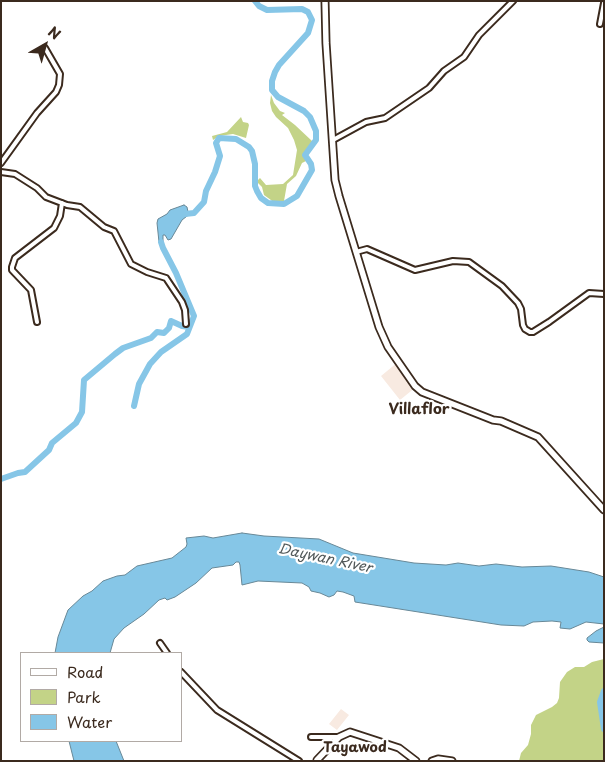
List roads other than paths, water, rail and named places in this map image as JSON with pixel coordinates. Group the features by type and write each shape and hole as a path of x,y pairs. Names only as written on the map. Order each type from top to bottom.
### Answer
{"street":[{"path":"325,1 335,180 383,337 393,356 419,390 538,437 604,510"},
{"path":"333,140 366,122 385,118 429,88 444,71 464,57 480,35 512,1"},
{"path":"600,24 604,3"},
{"path":"1,163 37,113 58,90 60,74 45,48"},
{"path":"1,172 15,174 46,196 62,203 80,207 104,227 114,231 124,246 129,261 135,266 166,278 182,302 185,310 186,324"},
{"path":"37,322 30,288 12,270 12,267 15,258 58,223 62,203"},
{"path":"356,252 367,249 415,270 453,261 469,262 503,287 518,303 524,327 530,332 550,322 589,293 604,294"},
{"path":"160,643 167,652"},
{"path":"182,673 217,710 299,761"},
{"path":"316,760 339,738 347,733 353,733 399,748 416,761"},
{"path":"311,737 339,738"},
{"path":"432,761 452,761"}],"water":[{"path":"184,205 187,207 188,212 191,213 182,220 171,239 168,240 163,235 163,248 159,242 158,219 170,210"},
{"name":"Daywan River","path":"242,533 319,539 353,553 414,563 446,565 458,563 479,566 496,564 522,567 551,566 589,572 604,577 604,624 586,622 570,629 560,628 561,622 552,621 533,622 524,626 501,625 355,602 354,596 337,591 329,597 311,591 309,587 302,583 258,581 242,585 240,565 239,562 236,562 233,565 212,568 196,583 175,597 159,600 144,614 124,628 114,639 110,652 55,652 58,637 68,610 103,581 125,575 137,566 172,558 186,547 186,538 204,536 213,538"},
{"path":"604,627 604,643 589,642 587,640 596,631"},
{"path":"69,742 116,742 124,761 74,761"}],"waterway":[{"path":"185,214 194,213 204,202 206,191 220,156 216,143 219,138 236,139 249,147 255,164 255,186 261,198 268,203 284,204 297,196 312,170 311,164 305,155 316,140 316,131 310,117 304,111 278,97 272,90 275,72 308,33 312,20 308,12 302,9 267,10 259,6 255,1"},
{"path":"134,406 139,384 150,364 161,352 187,334 194,316 161,242"},
{"path":"1,479 25,472 49,450 52,443 76,423 82,412 84,380 115,354 123,348 151,338 157,332 164,333 169,328 171,321 189,327"},
{"path":"604,691 600,702 604,729"}],"district":[{"name":"Villaflor","path":"419,410"},
{"name":"Tayawod","path":"355,748"}]}
